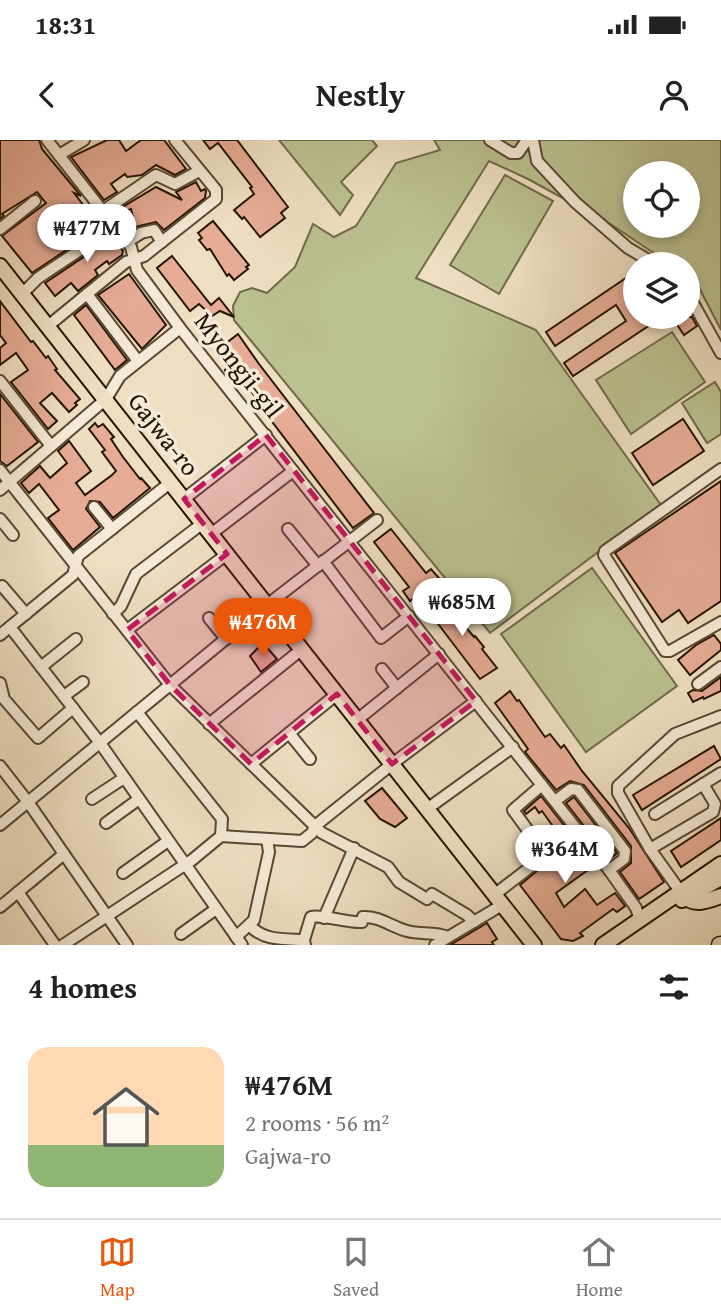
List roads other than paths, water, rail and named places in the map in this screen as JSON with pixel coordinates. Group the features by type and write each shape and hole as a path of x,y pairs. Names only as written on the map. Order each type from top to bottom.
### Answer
{"main road":[{"name":"Gajwa-ro","path":"0,266 534,945"},
{"path":"618,945 721,864"},
{"path":"603,945 682,894 721,878"},
{"path":"682,894 697,902 721,896"}],"street":[{"name":"Myongji-gil","path":"47,140 132,249 137,270 180,328 609,870 636,908 640,920"},
{"path":"59,155 84,140"},
{"path":"47,326 127,262 144,256 216,199 216,190 175,140"},
{"path":"490,140 511,153 518,153 527,140"},
{"path":"533,140 537,161 575,202 635,252"},
{"path":"22,294 38,278 83,248 89,232 103,211 156,176 175,184 199,171"},
{"path":"0,229 35,201"},
{"path":"127,242 141,233 154,230 162,242"},
{"name":"Gajwa-ro","path":"87,294 138,361"},
{"path":"700,315 721,353"},
{"name":"Gajwa-ro","path":"106,399 116,381 180,328"},
{"path":"0,381 51,446"},
{"path":"0,490 106,399"},
{"name":"Gajwa-ro","path":"184,499 265,435"},
{"path":"721,469 604,555 665,651 670,651 721,622"},
{"path":"0,470 170,685 322,833 387,867 399,882 427,899 432,894 474,922"},
{"path":"113,614 121,606 136,574 293,471"},
{"path":"0,635 73,575 78,556 171,482"},
{"path":"94,507 112,529"},
{"path":"0,519 13,535"},
{"path":"0,825 267,605 377,520"},
{"path":"288,529 321,564 381,638 409,616"},
{"path":"127,631 227,554"},
{"path":"2,586 26,614"},
{"path":"209,618 226,639"},
{"path":"10,627 100,743 239,941 254,920 269,852 267,839"},
{"path":"41,667 76,639"},
{"path":"209,724 302,649"},
{"path":"357,720 439,654"},
{"path":"698,684 721,667"},
{"path":"382,670 397,688"},
{"path":"64,696 83,682"},
{"path":"0,683 4,699 38,738 73,708"},
{"path":"251,764 337,694"},
{"path":"63,945 184,865 221,836 302,841 312,833 315,826 392,764 476,701"},
{"path":"137,712 222,820 221,836"},
{"path":"682,894 650,849 618,793 618,784 675,734 721,716"},
{"path":"289,733 310,759"},
{"path":"427,810 513,747"},
{"path":"0,766 29,802 127,945"},
{"path":"655,814 721,773"},
{"path":"92,799 124,778"},
{"path":"650,849 713,812 714,802 704,784"},
{"path":"435,945 474,922 546,855 513,810 542,785"},
{"path":"555,801 571,789 578,790 625,851 624,859 609,870"},
{"path":"106,823 139,799"},
{"path":"122,873 168,841"},
{"path":"324,918 354,848"},
{"path":"0,907 64,854"},
{"path":"18,892 55,945"},
{"path":"181,934 216,909"},
{"path":"250,926 258,934 268,938 304,943 311,917 318,915 348,923 362,922 363,917 367,916 408,932 448,937"}]}
